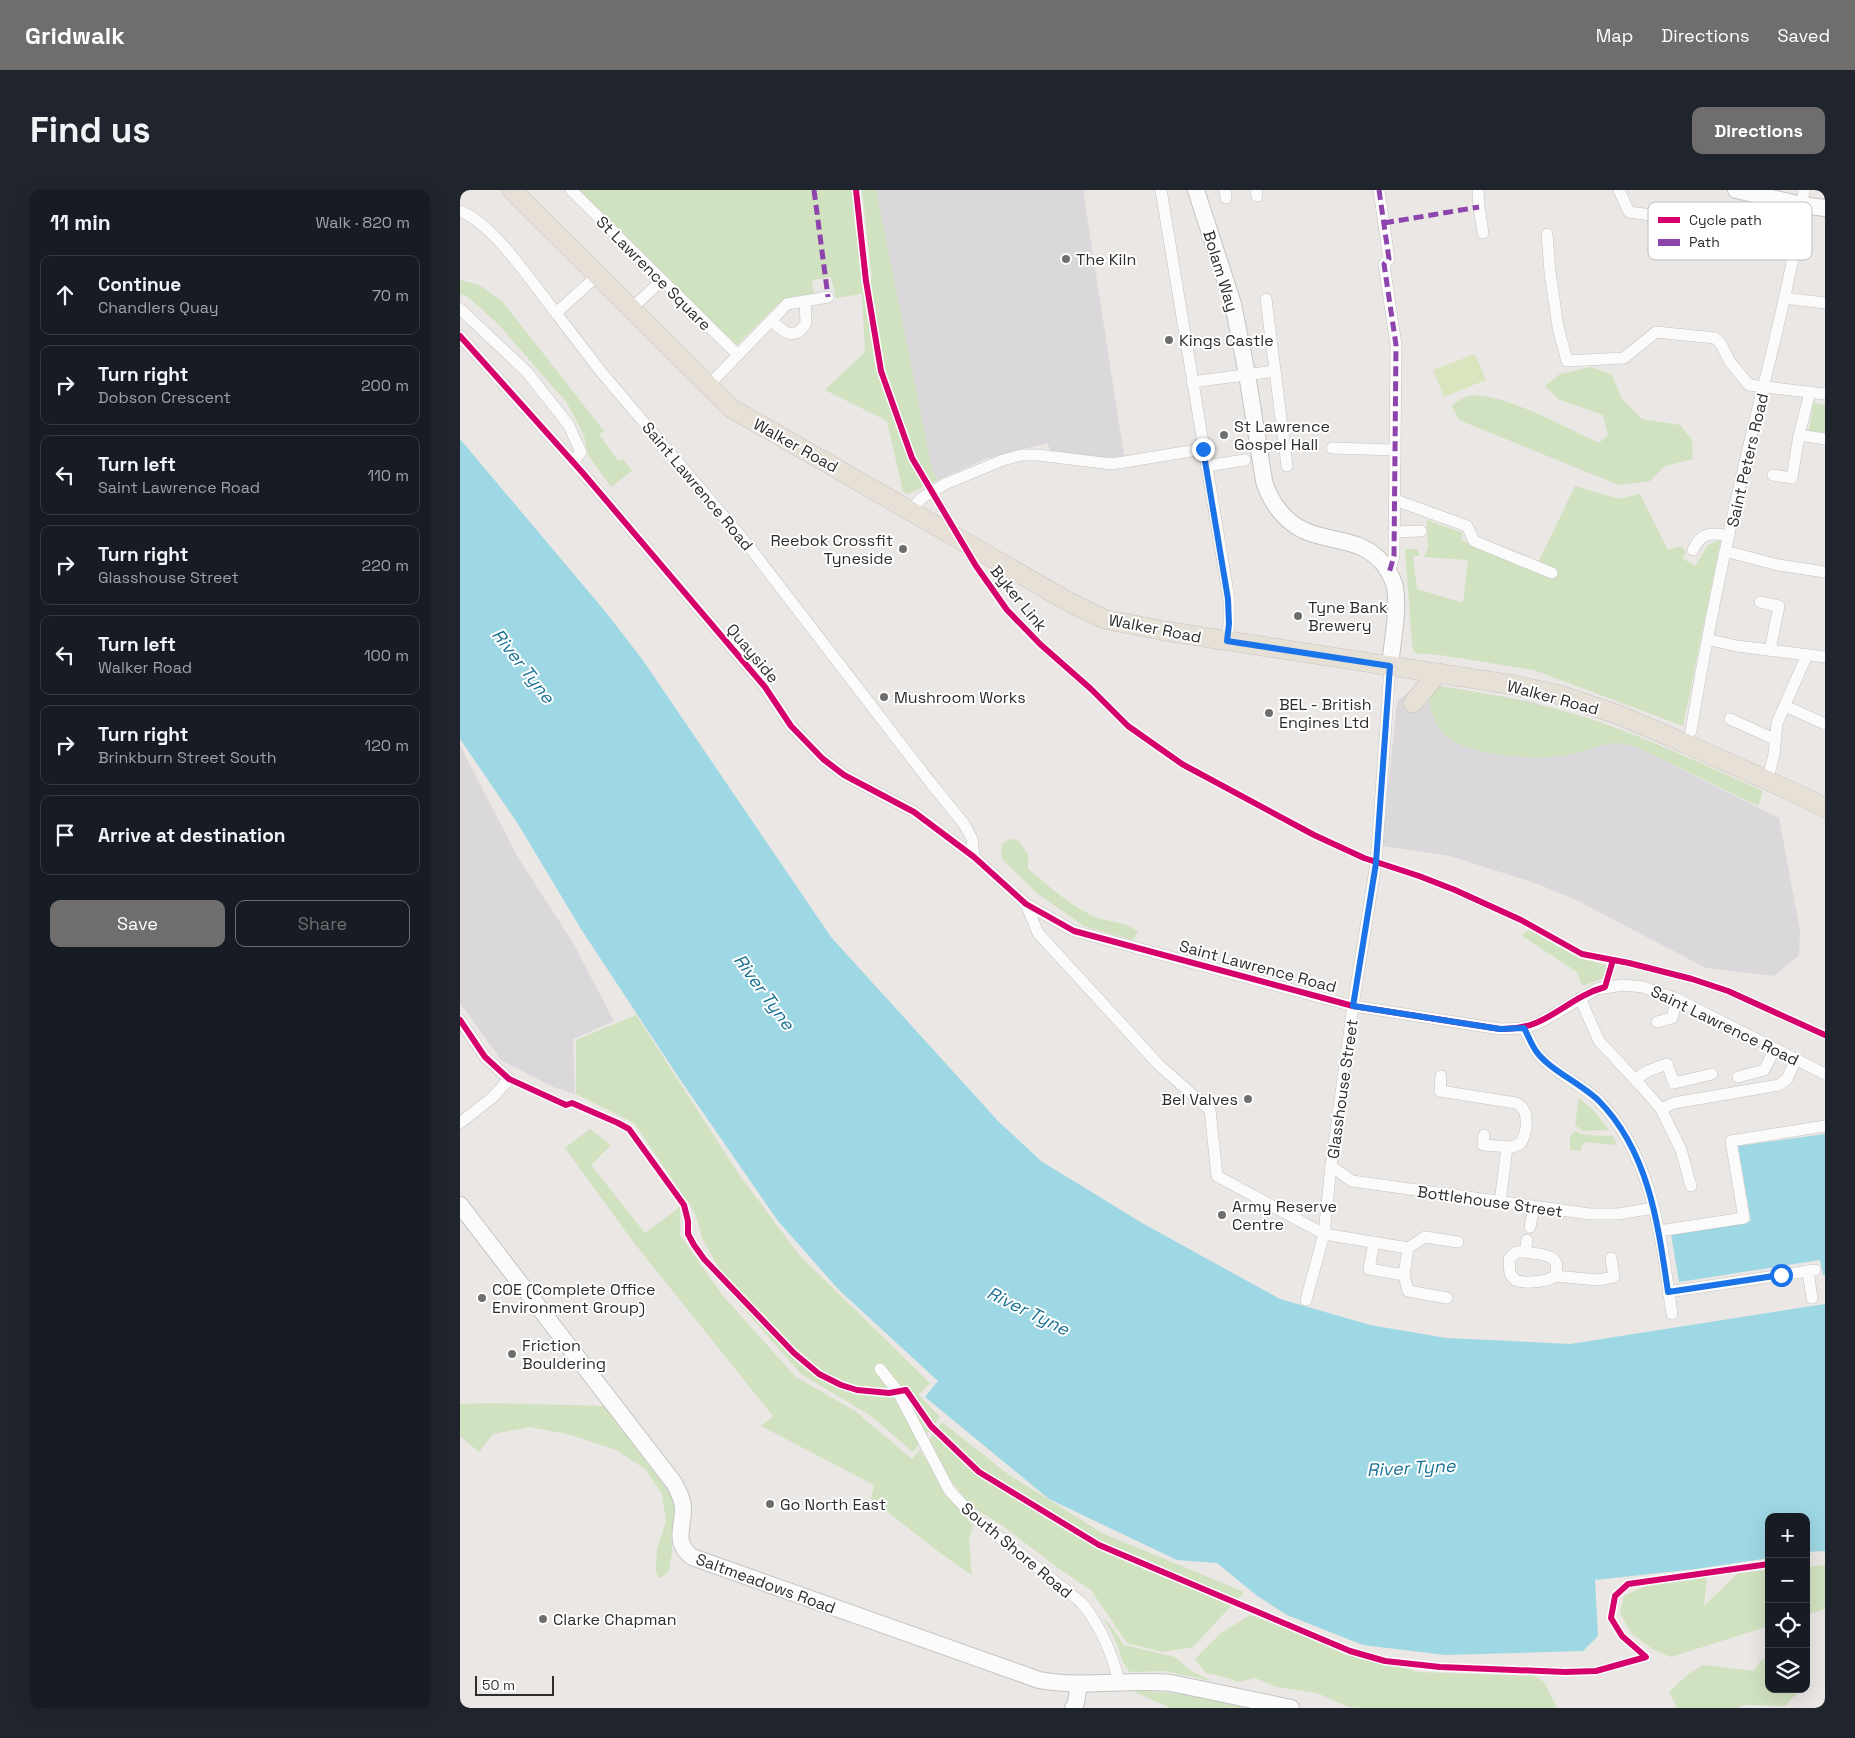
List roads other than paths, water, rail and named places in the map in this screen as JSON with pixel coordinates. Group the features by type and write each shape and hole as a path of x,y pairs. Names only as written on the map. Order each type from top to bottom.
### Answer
{"main road":[{"name":"Walker Road","path":"516,191 597,276 731,408 910,510 948,534 1104,619 1227,641 1514,685 1560,695 1619,715 1687,744 1825,808"},
{"path":"1413,703 1438,674"}],"street":[{"name":"St Lawrence Square","path":"571,190 738,355"},
{"path":"1162,190 1228,599 1229,624 1227,641"},
{"name":"Bolam Way","path":"1196,190 1233,304 1247,374 1264,481 1268,494 1279,511 1303,530 1360,546 1371,552 1389,573 1396,597 1390,666"},
{"path":"1379,190 1389,259 1384,264 1396,345 1394,556 1389,573"},
{"path":"1478,190 1483,233"},
{"path":"1619,190 1629,212 1648,215"},
{"path":"1736,190 1803,197 1825,208"},
{"name":"Saint Lawrence Road","path":"460,211 469,214 491,231 602,373 744,540 964,824 972,839 974,856"},
{"path":"1547,234 1558,327 1566,361 1624,358 1656,332 1715,338 1721,344 1730,362 1749,385 1825,394"},
{"name":"Saint Peters Road","path":"1691,731 1706,638 1791,260"},
{"path":"556,313 597,276"},
{"path":"631,309 661,281"},
{"path":"708,386 787,304 828,297"},
{"path":"1784,298 1825,303"},
{"path":"1266,299 1287,466"},
{"path":"772,321 782,331 790,334 798,332 806,323 805,301"},
{"path":"460,309 526,371 568,424 581,452 573,462"},
{"name":"Quayside","path":"460,336 573,462 765,687 791,726 823,759 844,775 914,812 974,856 1026,904 1074,930"},
{"path":"1192,382 1275,371"},
{"path":"1773,475 1792,478 1799,435 1810,392"},
{"path":"1799,435 1825,439"},
{"path":"1332,448 1395,450"},
{"path":"910,510 922,498 945,484 1003,460 1021,455 1038,455 1112,464 1203,449"},
{"path":"1206,466 1245,460"},
{"path":"1395,500 1466,526 1474,541 1552,573"},
{"path":"1394,532 1421,531"},
{"path":"1693,550 1697,540 1712,533 1729,536"},
{"path":"1725,552 1778,565 1825,572"},
{"path":"1760,602 1779,606 1770,650"},
{"path":"1710,640 1737,646 1825,657"},
{"path":"1767,781 1774,755 1777,723 1807,655"},
{"name":"Glasshouse Street","path":"1306,1300 1324,1234 1331,1166 1353,1006 1376,863 1390,666"},
{"path":"1785,706 1825,724"},
{"path":"1730,719 1774,739"},
{"path":"1026,904 1038,933 1159,1065 1210,1110 1217,1176 1324,1234 1408,1248 1425,1237 1458,1242"},
{"name":"Saint Lawrence Road","path":"1074,930 1353,1006 1500,1029 1524,1028 1539,1023 1597,990 1623,985 1643,986 1677,999 1825,1074"},
{"path":"1580,998 1599,1041 1660,1109 1681,1150 1691,1186"},
{"path":"1657,1022 1672,1018 1677,999"},
{"path":"460,1020 485,1056 509,1078 493,1097 460,1123"},
{"path":"1524,1028 1540,1056 1590,1093 1616,1122 1637,1158 1654,1208 1672,1314"},
{"path":"1738,1077 1764,1070 1775,1049"},
{"path":"1660,1109 1674,1103 1779,1086 1787,1079 1796,1060"},
{"path":"1635,1079 1648,1071 1667,1064 1674,1083 1712,1074"},
{"path":"1442,1076 1439,1095 1520,1105 1526,1112 1522,1140 1516,1146 1507,1148 1483,1145 1484,1135"},
{"path":"1659,1231 1744,1218 1731,1141 1825,1126"},
{"path":"1500,1203 1507,1148"},
{"name":"Bottlehouse Street","path":"1331,1166 1352,1181 1500,1203 1603,1214 1654,1208"},
{"name":"Saltmeadows Road","path":"460,1205 674,1483 681,1497 683,1508 680,1539 685,1552 692,1557 1039,1680 1060,1684 1152,1681 1171,1683 1291,1708"},
{"path":"1530,1227 1534,1207"},
{"path":"1374,1242 1369,1269 1404,1275"},
{"path":"1555,1276 1558,1266 1553,1258 1526,1246 1509,1259 1510,1274 1515,1280 1525,1281 1550,1279 1555,1276 1598,1280 1614,1277 1611,1258"},
{"path":"1408,1248 1404,1275 1408,1291 1447,1298"},
{"path":"1668,1292 1811,1271 1812,1298"},
{"name":"South Shore Road","path":"880,1369 901,1397 949,1490 975,1518 1082,1603 1093,1617 1109,1648 1119,1682"},
{"path":"1073,1708 1076,1703 1079,1684"}],"water":[{"name":"River Tyne","path":"460,439 604,610 642,659 831,937 998,1121 1041,1161 1142,1223 1280,1299 1370,1325 1446,1338 1570,1344 1825,1304 1825,1551 1810,1552 1810,1513 1765,1513 1765,1559 1696,1569 1595,1580 1598,1636 1583,1651 1445,1655 1363,1645 1287,1615 1256,1595 1217,1563 1177,1560 1049,1499 925,1397 938,1381 839,1290 778,1221 679,1078 581,929 518,824 460,739"},
{"path":"1825,1134 1825,1275 1823,1275 1820,1260 1679,1282 1671,1234 1751,1221 1738,1146"}],"place":[{"name":"The Kiln","path":"1066,259"},
{"name":"Kings Castle","path":"1169,340"},
{"name":"St Lawrence Gospel Hall","path":"1224,435"},
{"name":"Reebok Crossfit Tyneside","path":"903,549"},
{"name":"Tyne Bank Brewery","path":"1298,616"},
{"name":"Mushroom Works","path":"884,697"},
{"name":"BEL - British Engines Ltd","path":"1269,713"},
{"name":"Bel Valves","path":"1248,1099"},
{"name":"Army Reserve Centre","path":"1222,1215"},
{"name":"COE (Complete Office Environment Group)","path":"482,1298"},
{"name":"Friction Bouldering","path":"512,1354"},
{"name":"Go North East","path":"770,1504"},
{"name":"Clarke Chapman","path":"543,1619"}]}
